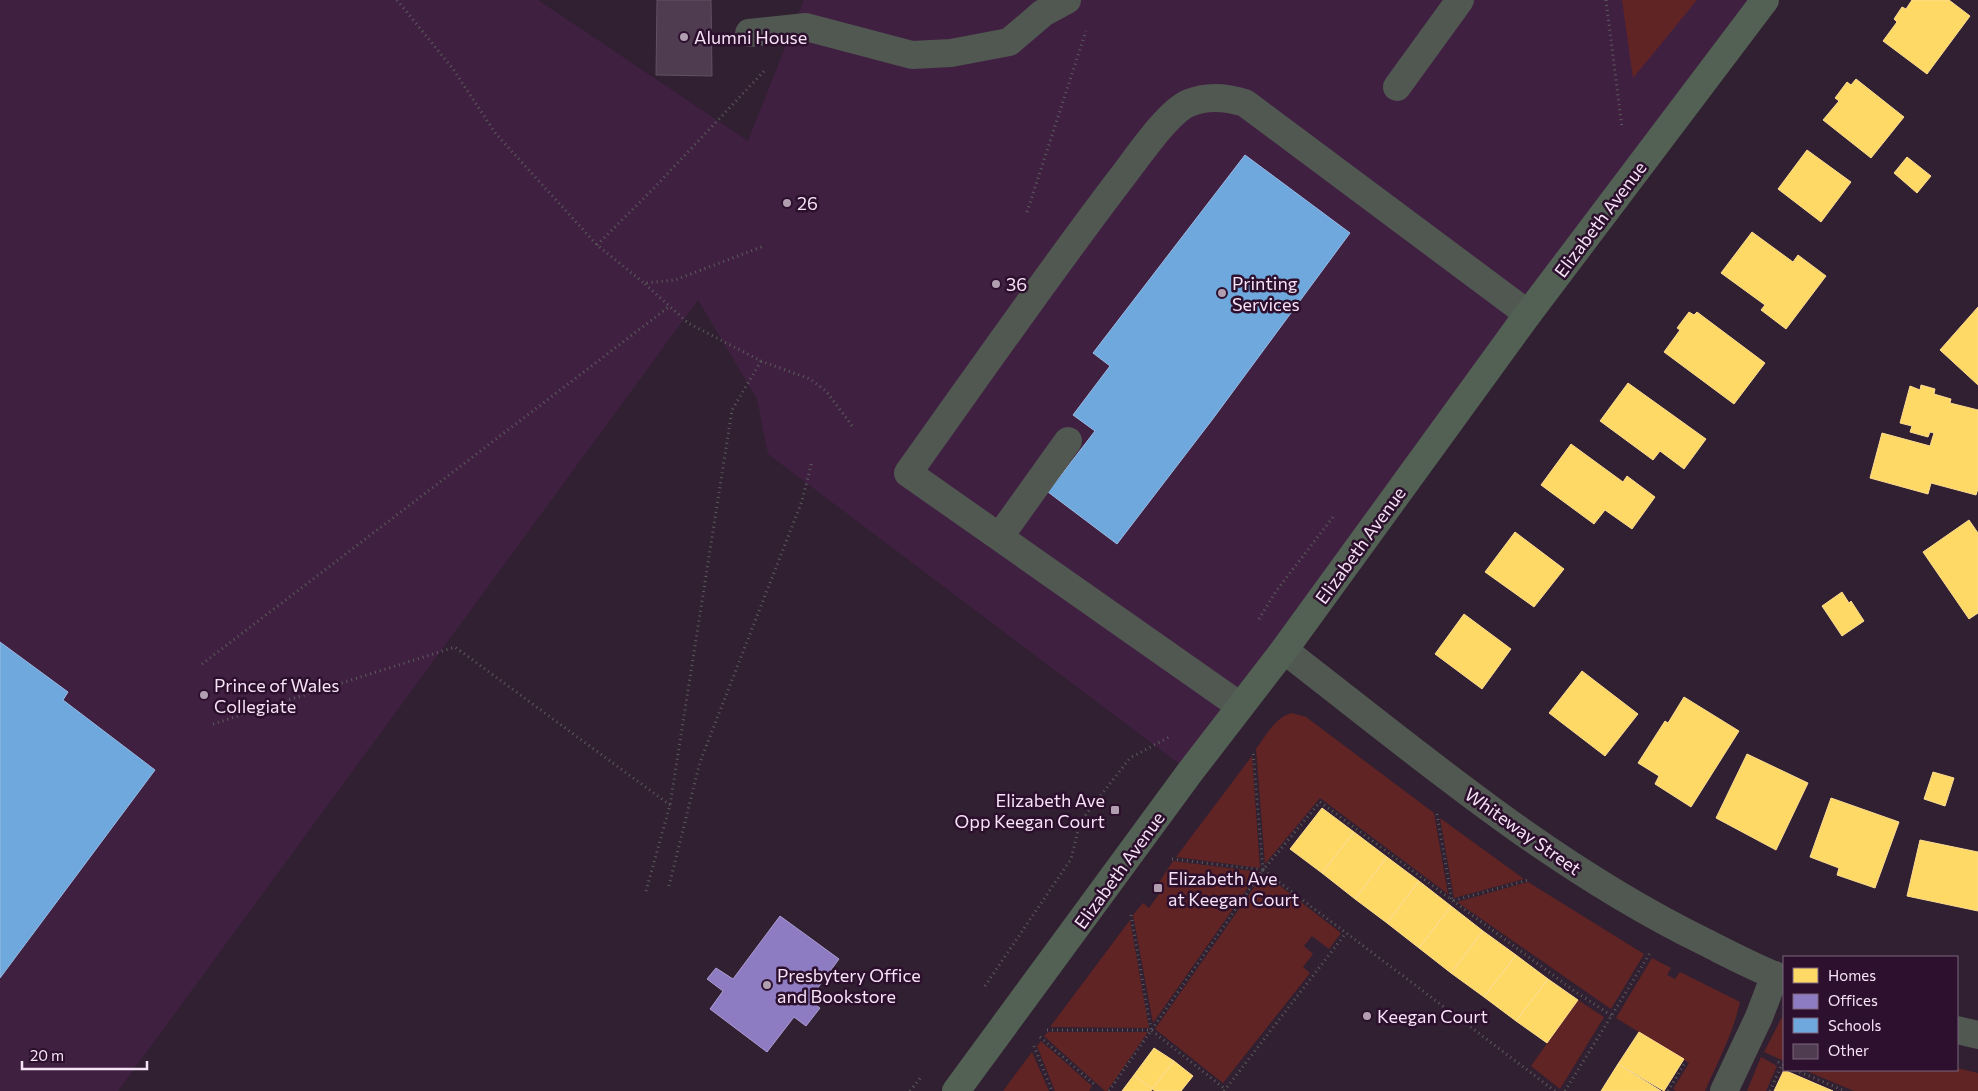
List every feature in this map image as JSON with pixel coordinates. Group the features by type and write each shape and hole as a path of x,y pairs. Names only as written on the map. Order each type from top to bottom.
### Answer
{"main road":[{"name":"Elizabeth Avenue","path":"956,1091 1240,706 1284,650 1528,314 1765,0"}],"street":[{"path":"749,33 806,28 912,55 951,53 1009,42 1043,13 1066,0"},
{"path":"1397,86 1460,0"},
{"path":"1240,706 908,473 1071,244 1165,123 1188,103 1211,97 1230,98 1244,103 1528,314"},
{"path":"1000,536 1068,441"},
{"name":"Whiteway Street","path":"1284,650 1498,815 1562,861 1663,922 1780,977"},
{"path":"1724,1091 1780,977"},
{"path":"1958,1030 1978,1035"}],"path":[{"path":"398,0 453,69 496,134 597,245 644,283 688,323 761,361 810,379 826,391 853,427"},
{"path":"1606,0 1623,134"},
{"path":"1027,212 1088,28"},
{"path":"597,245 655,187 767,68"},
{"path":"644,283 675,280 764,246"},
{"path":"202,664 670,306"},
{"path":"646,890 670,805 732,410 761,361"},
{"path":"669,886 700,762 802,501 812,461"},
{"path":"213,724 455,647 670,805"},
{"path":"984,988 1072,859 1080,822 1130,758 1174,734"},
{"path":"1253,745 1263,870"},
{"path":"1109,1091 1263,870 1320,802 1573,990 1612,1016"},
{"path":"1436,808 1452,901"},
{"path":"1169,858 1263,870 1555,1091"},
{"path":"1452,901 1531,879"},
{"path":"1130,911 1151,1030"},
{"path":"1042,1030 1151,1030 1225,1090 1346,933"},
{"path":"1565,1091 1650,952"},
{"path":"1038,1035 1094,1084"},
{"path":"1032,1043 1052,1091"},
{"path":"1668,1091 1686,1062"},
{"path":"1770,1091 1782,1064"},
{"path":"1797,1071 1845,1091"},
{"path":"910,1091 922,1075"}],"shaded area":[{"path":"0,0 538,0 748,141 804,0 1765,0 1190,772 768,454 757,399 698,300 118,1091 0,1091"},
{"path":"1622,0 1697,0 1633,78"},
{"path":"1292,713 1306,717 1434,813 1448,894 1320,798 1265,864 1256,749 1281,718"},
{"path":"1252,756 1260,868 1176,857"},
{"path":"1440,818 1524,879 1454,898"},
{"path":"1173,861 1259,872 1153,1023 1133,915 1143,903 1149,908 1164,887 1158,884"},
{"path":"1260,879 1271,879 1341,933 1329,949 1312,936 1304,946 1313,954 1303,967 1310,973 1223,1083 1155,1029"},
{"path":"1528,882 1644,954 1611,1009 1457,902"},
{"path":"1130,920 1149,1028 1050,1027"},
{"path":"1652,958 1671,968 1667,975 1675,979 1680,972 1740,1002 1729,1036 1705,1091 1676,1091 1673,1089 1689,1063 1616,1018"},
{"path":"1578,1000 1604,1017 1560,1089 1531,1066"},
{"path":"1782,1017 1783,1018 1783,1061 1764,1052"},
{"path":"1048,1032 1148,1032 1107,1091 1105,1091 1044,1036"},
{"path":"1041,1041 1092,1086 1089,1091 1055,1091 1037,1046"},
{"path":"1032,1052 1049,1091 1003,1091"},
{"path":"1761,1057 1777,1066 1766,1091 1747,1091"},
{"path":"1958,1068 1978,1073 1978,1091 1854,1091 1806,1071 1958,1071"}],"building: Homes":[{"path":"1912,0 1949,0 1970,16 1927,74 1883,41 1897,22 1894,19 1902,7 1906,9"},
{"path":"1856,79 1904,117 1871,158 1823,120 1839,101 1835,98 1847,82 1851,85"},
{"path":"1807,150 1851,182 1821,222 1778,189"},
{"path":"1907,157 1931,176 1917,193 1894,173"},
{"path":"1752,232 1793,262 1798,255 1826,276 1786,329 1761,310 1765,305 1721,273"},
{"path":"1978,307 1978,385 1940,350"},
{"path":"1689,312 1694,315 1697,312 1765,363 1734,404 1664,352 1680,330 1677,328"},
{"path":"1628,383 1706,439 1684,469 1660,451 1653,460 1600,421"},
{"path":"1921,385 1935,389 1934,394 1951,399 1950,403 1978,410 1978,489 1976,495 1931,483 1928,494 1870,478 1882,433 1930,446 1934,433 1930,432 1928,437 1910,432 1912,426 1900,423 1910,386 1920,390"},
{"path":"1571,444 1623,482 1627,476 1655,497 1632,529 1605,510 1594,524 1541,485"},
{"path":"1969,520 1978,533 1978,613 1969,619 1923,552"},
{"path":"1515,532 1564,569 1534,607 1485,572"},
{"path":"1842,592 1849,603 1851,601 1864,621 1842,636 1822,606"},
{"path":"1464,614 1511,649 1482,689 1435,654"},
{"path":"1582,671 1638,714 1605,756 1549,713"},
{"path":"1684,697 1739,731 1691,807 1655,784 1659,776 1638,763 1665,721 1668,723"},
{"path":"1747,754 1808,783 1776,850 1716,818"},
{"path":"1933,772 1954,778 1945,806 1924,799"},
{"path":"1831,798 1899,822 1875,888 1837,875 1839,868 1810,857"},
{"path":"1322,808 1354,832 1322,873 1290,849"},
{"path":"1354,832 1387,857 1355,899 1322,873"},
{"path":"1920,840 1978,852 1978,911 1907,896"},
{"path":"1387,857 1419,881 1387,923 1355,899"},
{"path":"1419,881 1451,906 1419,948 1387,923"},
{"path":"1451,906 1483,931 1451,973 1419,948"},
{"path":"1483,931 1516,955 1484,997 1451,973"},
{"path":"1516,955 1548,979 1516,1021 1484,997"},
{"path":"1548,979 1578,1000 1547,1043 1516,1021"},
{"path":"1639,1032 1684,1059 1664,1091 1618,1064"},
{"path":"1154,1048 1174,1061 1152,1089 1134,1075"},
{"path":"1174,1061 1193,1076 1181,1091 1155,1091 1152,1089"},
{"path":"1618,1064 1661,1091 1601,1091"},
{"path":"1784,1071 1786,1071 1833,1091 1774,1091"},
{"path":"1134,1075 1152,1089 1151,1091 1122,1091"}],"building: Offices":[{"name":"Presbytery Office and Bookstore","path":"780,916 839,959 809,1000 820,1008 806,1026 794,1017 767,1052 710,1009 723,991 707,979 716,968 733,979"}],"building: Schools":[{"name":"Printing Services","path":"1245,155 1350,233 1212,420 1117,544 1048,492 1095,431 1073,415 1110,366 1093,353"},
{"path":"0,642 68,692 63,700 155,770 0,978"}],"building: Other":[{"name":"Alumni House","path":"657,0 711,0 712,76 656,75"}],"place":[{"name":"Alumni House","path":"684,37"},
{"name":"26","path":"787,203"},
{"name":"36","path":"996,284"},
{"name":"Printing Services","path":"1222,293"},
{"name":"Prince of Wales Collegiate","path":"204,695"},
{"name":"Elizabeth Ave Opp Keegan Court","path":"1115,810"},
{"name":"Elizabeth Ave at Keegan Court","path":"1158,888"},
{"name":"Presbytery Office and Bookstore","path":"767,985"},
{"name":"Keegan Court","path":"1367,1016"}]}
